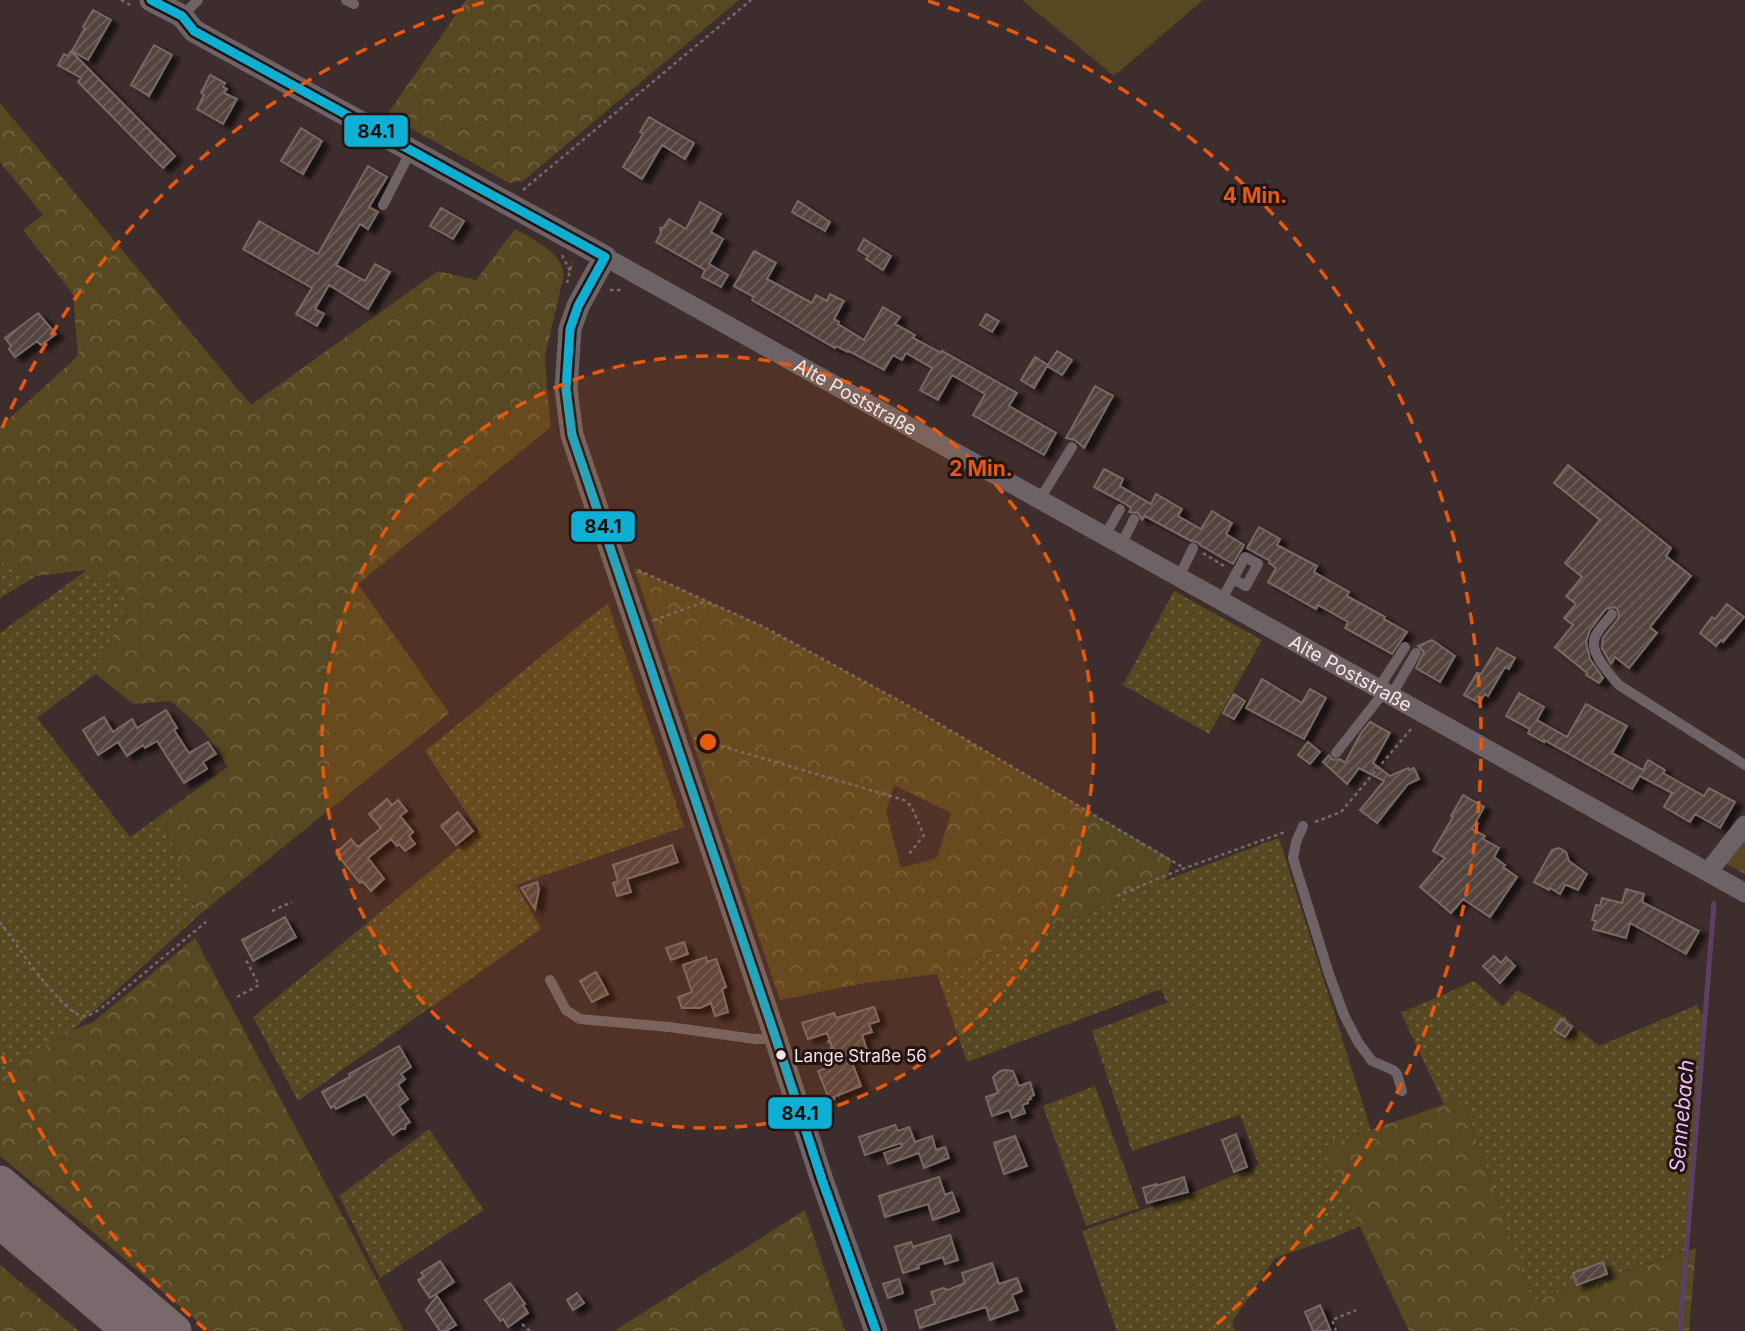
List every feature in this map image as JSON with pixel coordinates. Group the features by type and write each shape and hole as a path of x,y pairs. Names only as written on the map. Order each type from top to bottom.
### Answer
{"highway":[{"path":"0,1183 174,1331"},
{"path":"0,1221 130,1331"}],"street":[{"name":"Alte Poststraße","path":"151,0 190,8 194,31 508,203 1745,893"},
{"path":"605,257 578,306 570,329 566,389 572,435 827,1194 876,1331"},
{"path":"1708,872 1745,825"}],"lane":[{"path":"383,205 411,151"},
{"path":"1040,499 1072,447"},
{"path":"1113,540 1120,509"},
{"path":"1113,540 1134,519"},
{"path":"1179,577 1193,548"},
{"path":"1221,601 1235,576"},
{"path":"1612,614 1595,636 1594,642 1597,657 1609,675 1619,685 1745,765"},
{"path":"1385,693 1405,647"},
{"path":"1336,753 1416,653"},
{"path":"1303,826 1293,858 1333,984 1358,1042 1372,1061 1397,1074 1402,1091"},
{"path":"550,979 566,1010 580,1019 669,1027 755,1039 775,1036"}],"path":[{"path":"508,203 751,0"},
{"path":"1193,548 1235,576"},
{"path":"634,568 764,627 909,706 1184,869"},
{"path":"652,621 708,601"},
{"path":"1117,896 1341,812 1415,723"},
{"path":"691,738 904,800 911,806 924,835 909,854"},
{"path":"272,911 292,902"},
{"path":"0,922 56,997 75,1014 83,1016 96,1012 108,1003 206,922"},
{"path":"237,997 259,985 246,960"},
{"path":"828,1040 836,1064 856,1060"},
{"path":"816,1106 839,1097"},
{"path":"1336,1331 1332,1321 1356,1310"},
{"path":"522,1324 530,1331"}],"green space":[{"path":"466,0 739,0 524,180 509,183 387,115"},
{"path":"1022,0 1203,0 1114,76"},
{"path":"0,103 251,405 438,271 476,280 515,229 551,252 557,258 564,274 545,356 551,427 358,584 449,713 198,916 161,815 228,767 205,732 171,701 133,704 96,674 131,593 87,570 36,576 6,567 0,558 0,427 78,356 73,294 23,230 43,215 0,162"},
{"path":"0,558 6,567 36,576 0,598"},
{"path":"634,568 764,627 909,706 1172,860 1166,880 937,974 865,983 780,1000","holes":["894,785 951,813 937,858 901,868 886,812"]},
{"path":"87,570 132,593 96,674 37,718 130,837 161,815 198,916 73,1030 0,1072 0,633"},
{"path":"1174,591 1262,640 1209,734 1123,685"},
{"path":"608,604 684,827 516,885 541,929 298,1101 253,1017 479,831 425,751"},
{"path":"1279,838 1371,1130 1322,1147 1360,1226 1275,1258 1232,1322 1235,1331 1117,1331 1082,1231 1189,1194 1259,1165 1240,1115 1132,1151 1092,1031 1169,1002 1161,989 967,1062 937,974 1166,880"},
{"path":"1745,838 1745,874 1725,863"},
{"path":"195,938 404,1331 208,1331 0,1156 0,1072 73,1030 93,1022"},
{"path":"1474,981 1503,1006 1517,990 1563,1016 1599,1046 1697,1005 1704,1017 1685,1251 1532,1301 1462,1098 1444,1104 1401,1013"},
{"path":"1095,1086 1139,1208 1086,1226 1043,1106"},
{"path":"1462,1098 1532,1301 1696,1248 1689,1331 1409,1331 1322,1147"},
{"path":"429,1129 484,1210 380,1278 339,1196"},
{"path":"805,1210 845,1331 614,1331"},
{"path":"0,1265 79,1331 0,1331"}],"building":[{"path":"93,10 111,20 88,60 72,51"},
{"path":"154,45 172,55 149,96 131,85"},
{"path":"71,51 175,156 163,168 78,82 81,78 58,65 64,54 68,56"},
{"path":"210,75 225,83 223,87 227,89 224,93 237,99 223,124 197,109"},
{"path":"649,117 694,143 685,159 662,145 642,179 623,167 643,134 640,132"},
{"path":"301,128 322,141 303,174 281,161"},
{"path":"368,166 387,177 369,207 378,212 368,229 360,224 336,265 365,281 375,264 390,272 368,309 329,285 315,309 324,314 317,326 296,314 312,288 243,249 259,221 318,254"},
{"path":"798,201 830,222 825,231 792,212"},
{"path":"700,202 721,214 711,232 723,239 709,264 728,275 721,287 702,277 705,270 656,242 661,233 660,228 664,227 669,219 686,229"},
{"path":"441,208 464,221 453,239 430,226"},
{"path":"864,239 891,256 883,270 858,250"},
{"path":"754,251 776,263 767,279 812,303 816,295 827,301 830,294 844,301 834,319 864,340 883,307 900,317 895,324 915,335 913,338 1017,393 1009,406 1056,433 1044,455 973,415 985,394 952,375 938,400 920,390 932,368 906,353 902,360 893,355 884,370 849,351 836,346 835,348 752,300 754,297 734,286"},
{"path":"38,313 56,334 41,345 37,341 15,357 5,338"},
{"path":"986,314 999,321 992,332 980,325"},
{"path":"1057,351 1072,360 1062,375 1047,366 1034,388 1021,380 1035,357 1048,365"},
{"path":"1095,386 1113,396 1084,448 1075,440 1066,438"},
{"path":"1568,465 1671,548 1666,556 1691,576 1650,627 1657,633 1629,668 1615,657 1611,664 1602,648 1603,638 1619,614 1614,607 1606,609 1590,630 1586,642 1590,659 1603,678 1599,683 1555,647 1573,625 1564,618 1576,604 1566,596 1582,577 1565,563 1600,520 1554,483"},
{"path":"1104,469 1123,479 1120,486 1151,504 1156,494 1182,509 1178,516 1201,529 1212,511 1232,523 1226,534 1244,545 1233,564 1145,516 1142,520 1138,513 1129,512 1131,508 1124,503 1094,487"},
{"path":"1259,527 1280,539 1277,545 1317,566 1314,572 1349,592 1347,596 1407,632 1392,654 1345,628 1348,622 1318,605 1316,609 1268,582 1276,568 1270,561 1247,548"},
{"path":"1727,604 1744,617 1723,642 1721,640 1716,646 1700,633 1712,617 1715,619"},
{"path":"1432,640 1455,656 1440,682 1416,668 1424,652 1418,646"},
{"path":"1497,648 1515,658 1509,669 1505,667 1488,696 1485,694 1479,703 1464,695"},
{"path":"1262,679 1302,703 1310,689 1326,698 1304,739 1246,708"},
{"path":"1519,693 1544,707 1537,720 1567,737 1586,704 1627,726 1612,753 1643,770 1648,760 1665,770 1663,773 1704,796 1709,788 1735,802 1720,828 1695,814 1690,822 1664,807 1672,793 1640,776 1632,789 1528,733 1530,729 1506,716"},
{"path":"1234,694 1245,701 1234,719 1223,713"},
{"path":"166,710 177,728 174,730 189,753 208,742 216,754 203,762 207,769 184,783 157,741 145,748 143,745 127,756 118,742 98,755 83,730 104,717 113,732 132,719 137,728"},
{"path":"1370,722 1390,733 1373,763 1390,776 1414,768 1419,779 1408,784 1377,823 1360,810 1384,781 1359,768 1347,784 1323,762 1329,755 1332,759 1340,759 1345,763"},
{"path":"1308,742 1320,752 1310,764 1298,755"},
{"path":"1463,795 1484,807 1472,829 1499,848 1494,857 1517,877 1490,917 1463,899 1451,913 1420,887 1445,858 1433,851"},
{"path":"387,799 392,805 398,800 407,811 400,816 413,832 409,836 415,844 405,851 391,839 368,858 384,879 371,891 362,881 360,883 336,853 351,839 358,847 381,828 369,814"},
{"path":"458,812 473,831 456,845 441,826"},
{"path":"672,845 678,862 627,879 631,892 617,896 613,883 618,881 613,865"},
{"path":"1559,848 1566,852 1569,861 1587,874 1578,890 1565,885 1560,894 1534,882 1552,850"},
{"path":"537,882 539,890 535,909 521,888"},
{"path":"1626,889 1644,894 1642,902 1699,931 1686,954 1630,923 1626,938 1593,929 1596,921 1592,920 1596,905 1600,906 1602,898 1622,903"},
{"path":"285,917 296,937 253,961 242,940"},
{"path":"684,942 688,954 671,960 666,948"},
{"path":"1494,956 1501,963 1506,957 1515,966 1500,983 1483,966"},
{"path":"706,957 707,962 716,959 726,987 722,989 728,1012 715,1016 711,1003 700,1008 682,1008 678,997 692,992 683,965"},
{"path":"596,972 608,994 592,1002 580,981"},
{"path":"874,1007 879,1021 869,1024 872,1032 862,1035 867,1050 850,1057 861,1086 829,1099 818,1071 838,1063 827,1033 808,1039 802,1023 834,1013 836,1018"},
{"path":"1561,1019 1572,1027 1565,1037 1554,1030"},
{"path":"399,1046 411,1067 401,1074 405,1079 398,1085 408,1099 399,1106 410,1122 405,1129 393,1135 365,1094 336,1109 334,1106 331,1108 322,1092"},
{"path":"1005,1070 1013,1071 1019,1086 1030,1082 1034,1095 1028,1103 1022,1105 1025,1113 1012,1118 1009,1110 992,1116 986,1097 998,1093 993,1077"},
{"path":"895,1125 898,1131 909,1127 915,1142 932,1136 936,1150 945,1147 949,1158 924,1168 919,1153 888,1164 884,1153 902,1147 901,1143 865,1155 859,1137"},
{"path":"1236,1134 1247,1167 1234,1172 1222,1140"},
{"path":"1015,1136 1027,1166 1004,1174 994,1143"},
{"path":"939,1177 945,1195 952,1192 959,1211 933,1220 928,1204 885,1217 879,1196"},
{"path":"1184,1177 1188,1192 1147,1203 1143,1188"},
{"path":"950,1235 958,1260 945,1264 943,1257 903,1273 895,1247 911,1242 913,1247"},
{"path":"440,1261 454,1282 430,1298 418,1280 424,1276 421,1273"},
{"path":"1603,1262 1607,1274 1577,1285 1573,1273"},
{"path":"992,1263 999,1284 1017,1278 1022,1291 1012,1295 1018,1310 990,1320 986,1307 920,1328 915,1311 935,1304 931,1292 943,1288 948,1290 965,1283 962,1273"},
{"path":"899,1279 903,1293 888,1298 883,1284"},
{"path":"510,1283 528,1313 508,1327 503,1319 500,1321 485,1300"},
{"path":"577,1293 584,1303 573,1310 567,1300"},
{"path":"437,1296 456,1325 446,1331 440,1331 426,1310"},
{"path":"1320,1305 1331,1331 1313,1331 1305,1312"}],"waterway":[{"name":"Sennebach","path":"1680,1331 1714,903"}],"transit line":[{"name":"84.1","path":"151,0 182,16 194,31 605,257"},
{"name":"84.1","path":"605,257 578,306 570,329 566,389 572,435 822,1180 876,1331"}],"place":[{"name":"Lange Straße 56","path":"781,1055"}]}
